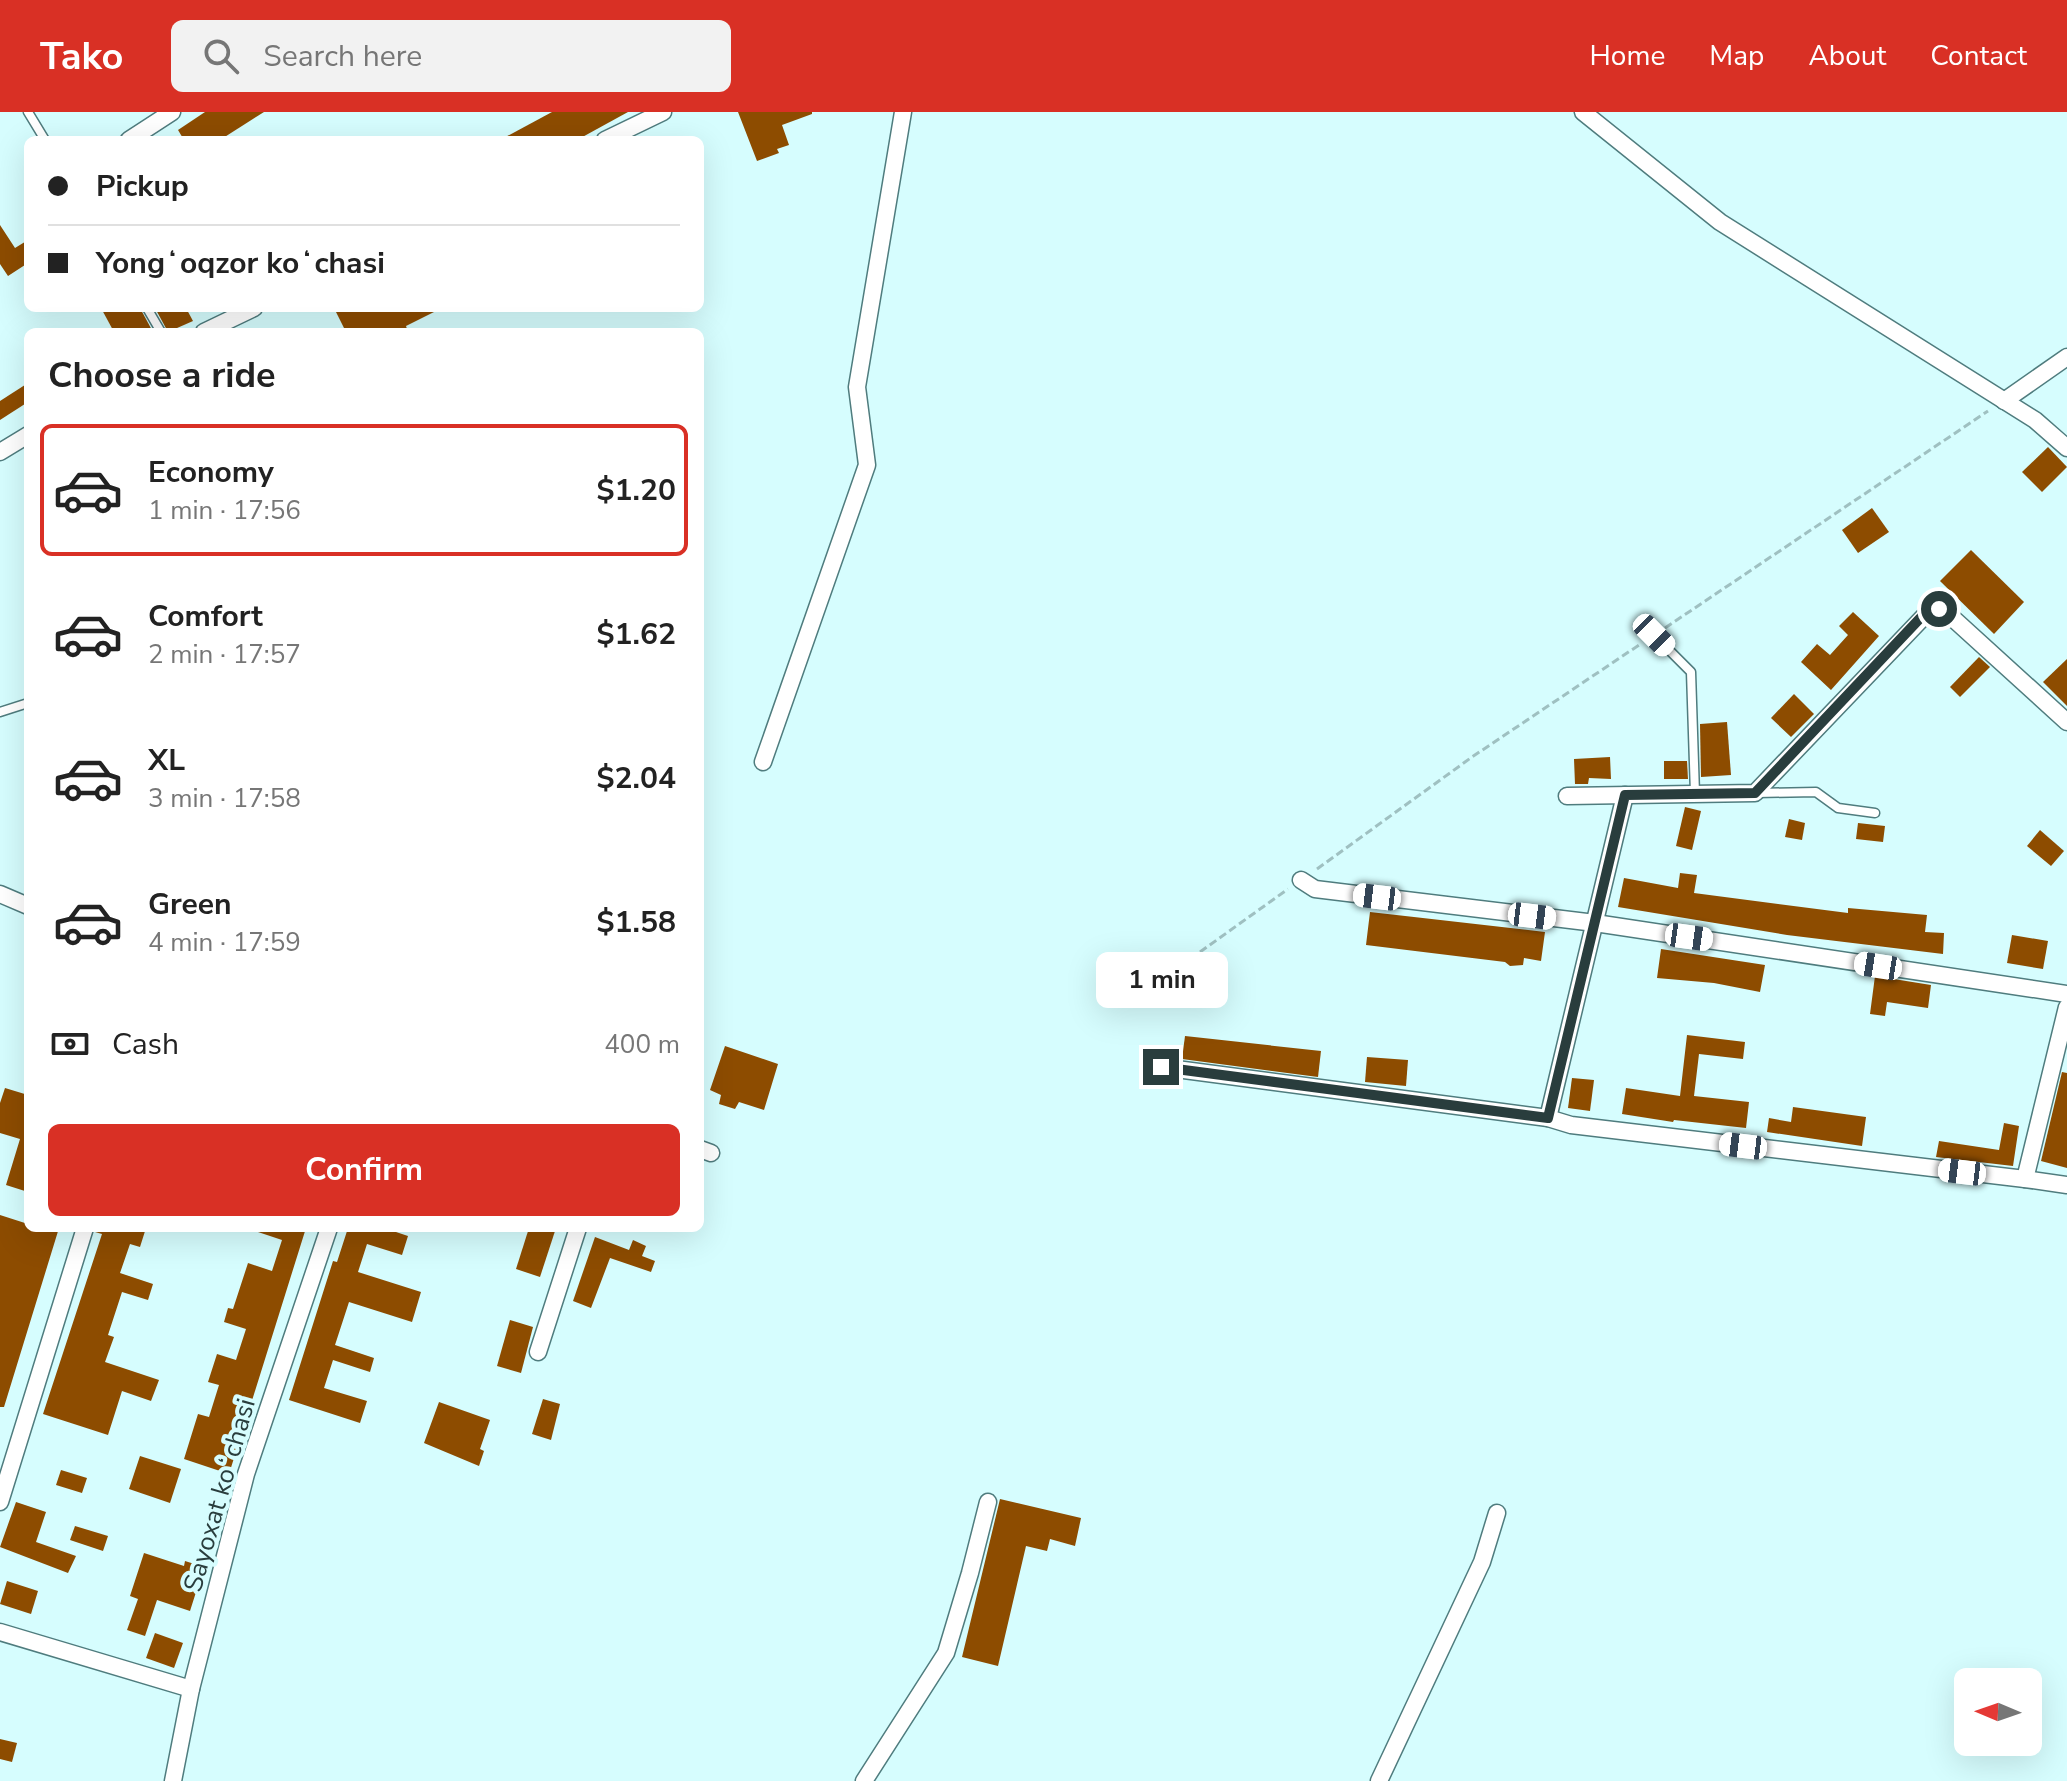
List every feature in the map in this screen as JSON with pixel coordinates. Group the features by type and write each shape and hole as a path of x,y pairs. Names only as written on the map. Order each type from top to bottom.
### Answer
{"street":[{"path":"135,136 172,112"},
{"path":"613,136 663,112"},
{"path":"763,762 867,465 857,387 903,112"},
{"path":"1583,112 1720,222 2035,420 2067,448"},
{"path":"212,328 246,312"},
{"path":"2004,401 2067,357"},
{"path":"0,452 24,437"},
{"path":"1567,796 1755,793 1931,609 1946,612 2067,722"},
{"path":"1548,1118 1625,795"},
{"path":"1301,880 1315,889 1595,923 2067,994"},
{"path":"0,894 24,904"},
{"path":"2025,1179 2067,1007"},
{"path":"1161,1067 1548,1118 1571,1125 2067,1185"},
{"path":"0,1502 84,1232"},
{"name":"Sayoxat koʻchasi","path":"173,1781 191,1689 246,1474 328,1232"},
{"path":"538,1352 577,1232"},
{"path":"864,1781 946,1653 988,1502"},
{"path":"1379,1781 1482,1562 1497,1513"},
{"path":"0,1632 191,1689"}],"lane":[{"path":"28,112 43,136"},
{"path":"1654,635 1691,672 1695,794"},
{"path":"0,712 24,704"},
{"path":"1755,793 1816,792 1838,808 1875,813"}],"path":[{"path":"1200,952 1472,757 2004,401"}],"building":[{"path":"205,112 264,112 226,136 182,136 178,130"},
{"path":"552,112 628,112 584,136 507,136"},
{"path":"738,112 812,114 782,125 789,145 777,149 779,153 757,161"},
{"path":"0,225 15,248 24,242 24,266 8,276 0,264"},
{"path":"103,312 142,312 151,328 112,328"},
{"path":"157,312 188,312 193,321 177,328 166,328"},
{"path":"336,312 434,312 407,328 344,328"},
{"path":"24,386 24,405 0,420 0,401"},
{"path":"2048,447 2067,467 2042,492 2022,472"},
{"path":"1872,508 1889,532 1858,553 1842,530"},
{"path":"1971,550 2024,602 1994,634 1940,581"},
{"path":"1853,612 1879,636 1831,690 1801,662 1817,644 1830,655 1848,635 1839,626"},
{"path":"1979,657 1990,667 1960,697 1950,687"},
{"path":"2067,659 2067,706 2043,682"},
{"path":"1794,694 1814,714 1791,737 1771,718"},
{"path":"1727,722 1731,775 1701,777 1700,724"},
{"path":"1610,757 1611,779 1589,778 1588,784 1575,784 1574,759"},
{"path":"1664,761 1687,761 1688,779 1664,779"},
{"path":"1685,807 1701,811 1692,850 1676,846"},
{"path":"1789,819 1805,823 1802,840 1785,837"},
{"path":"1858,823 1885,826 1883,842 1856,839"},
{"path":"2040,830 2064,851 2051,866 2027,846"},
{"path":"1680,873 1697,875 1694,893 1848,913 1848,908 1927,915 1925,932 1944,933 1943,954 1787,935 1618,907 1624,878 1678,888"},
{"path":"1370,912 1545,932 1541,961 1524,958 1523,965 1510,966 1505,962 1366,945"},
{"path":"2012,935 2048,941 2043,969 2007,963"},
{"path":"1661,949 1765,965 1760,992 1714,983 1657,978"},
{"path":"1875,976 1931,985 1928,1008 1887,1002 1885,1016 1870,1014"},
{"path":"1687,1035 1745,1042 1743,1059 1699,1054 1694,1096 1749,1102 1746,1128 1622,1114 1626,1088 1680,1096"},
{"path":"1185,1036 1321,1051 1318,1077 1182,1059"},
{"path":"725,1046 778,1064 764,1110 739,1102 735,1109 719,1104 721,1095 710,1090"},
{"path":"1367,1057 1408,1060 1406,1086 1365,1082"},
{"path":"2062,1072 2067,1073 2067,1168 2041,1161"},
{"path":"1572,1078 1594,1080 1590,1111 1568,1108"},
{"path":"5,1088 24,1094 24,1191 6,1185 20,1139 0,1133 0,1103"},
{"path":"1793,1107 1866,1117 1862,1146 1767,1132 1769,1118 1791,1122"},
{"path":"2004,1123 2019,1126 2013,1166 1936,1157 1939,1141 1999,1150"},
{"path":"0,1215 24,1223 24,1232 58,1232 4,1407 0,1407"},
{"path":"95,1232 145,1232 140,1247 130,1244 120,1273 153,1284 148,1300 122,1292 108,1335 114,1337 105,1362 159,1380 151,1401 122,1391 108,1435 43,1414 102,1234"},
{"path":"258,1232 305,1232 229,1474 184,1459 198,1414 209,1417 219,1385 208,1382 217,1354 236,1360 246,1329 224,1322 228,1308 233,1309 248,1263 272,1271 282,1240"},
{"path":"347,1232 396,1232 408,1236 402,1255 367,1244 358,1272 421,1292 412,1322 349,1302 335,1345 374,1358 370,1372 333,1360 324,1388 367,1401 360,1423 289,1400 333,1261 337,1262"},
{"path":"528,1232 555,1232 540,1277 516,1269"},
{"path":"595,1237 629,1250 633,1240 646,1246 642,1256 655,1261 651,1272 610,1258 591,1308 573,1301"},
{"path":"510,1320 533,1327 521,1373 497,1366"},
{"path":"543,1399 560,1404 551,1440 532,1434"},
{"path":"439,1402 490,1420 480,1449 484,1451 479,1466 424,1443"},
{"path":"140,1456 181,1469 170,1503 129,1489"},
{"path":"61,1470 87,1478 82,1493 56,1485"},
{"path":"1000,1499 1081,1518 1075,1546 1050,1539 1047,1551 1026,1546 998,1666 962,1657"},
{"path":"16,1502 46,1512 36,1542 76,1556 68,1573 0,1547"},
{"path":"75,1526 108,1536 103,1551 70,1540"},
{"path":"144,1553 184,1566 185,1561 204,1567 190,1611 157,1600 145,1636 127,1630 138,1599 130,1596"},
{"path":"7,1581 38,1591 31,1614 0,1604"},
{"path":"155,1633 183,1643 174,1668 146,1658"},
{"path":"0,1739 17,1743 12,1762 0,1759"}],"route":[{"path":"1161,1067 1548,1118 1625,795 1755,793 1926,612 1939,609"}]}
